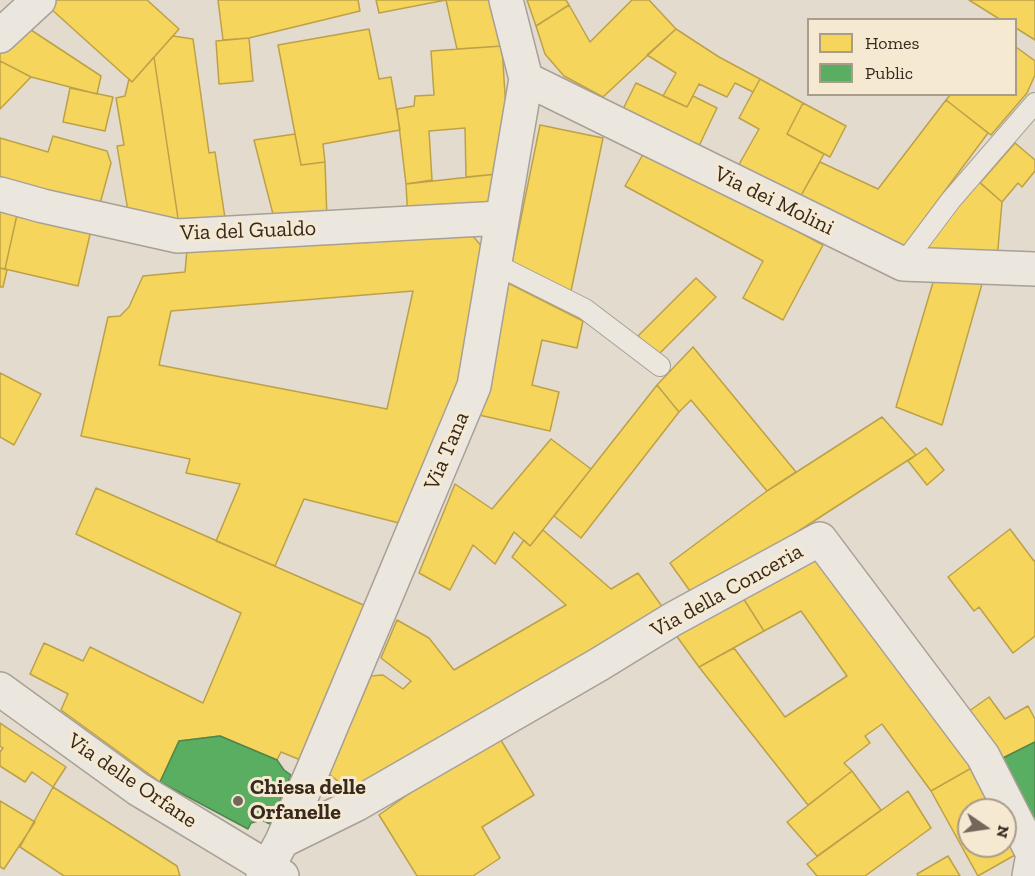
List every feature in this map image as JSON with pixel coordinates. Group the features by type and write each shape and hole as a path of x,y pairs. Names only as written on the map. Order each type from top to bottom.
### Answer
{"street":[{"path":"0,36 39,0"},
{"name":"Via Tana","path":"273,865 474,386 493,263 526,79 506,0"},
{"name":"Via dei Molini","path":"526,79 903,264 1035,269"},
{"name":"Via del Gualdo","path":"0,194 42,206 177,236 501,218"},
{"name":"Via della Conceria","path":"273,865 357,804 598,665 673,619 820,539 983,756 1033,854 1029,876"},
{"name":"Via delle Orfane","path":"0,689 138,789 273,865"}],"lane":[{"path":"903,264 951,200 1035,103"},
{"path":"493,263 585,309 660,366"}],"building: Homes":[{"path":"57,0 147,0 179,29 132,82 50,8"},
{"path":"218,0 358,0 360,11 249,38 223,40"},
{"path":"376,0 446,0 379,13"},
{"path":"446,0 493,0 502,46 457,49"},
{"path":"527,0 566,0 569,5 536,26"},
{"path":"632,0 649,0 676,29 603,97 564,76 545,54 536,26 569,5 590,42"},
{"path":"969,0 1035,0 1035,40 1017,29 1017,18 998,18"},
{"path":"28,28 101,76 97,94 31,77 0,61 0,54"},
{"path":"369,29 379,79 391,77 400,130 323,144 325,162 301,165 278,45"},
{"path":"676,29 719,57 760,79 753,92 735,83 727,97 699,84 687,107 663,96 676,73 647,55"},
{"path":"173,36 193,39 209,153 215,152 225,218 179,225 154,57"},
{"path":"249,38 253,81 219,84 216,41"},
{"path":"502,46 507,127 497,174 466,177 465,128 429,131 432,180 406,184 397,109 414,106 415,96 434,95 431,51"},
{"path":"1017,48 1035,61 1035,75 1027,93 991,135 946,100 949,96 1017,96"},
{"path":"154,57 179,225 129,217 117,146 124,145 116,98 125,96 129,79 132,82"},
{"path":"0,61 31,77 0,109"},
{"path":"760,79 803,103 787,134 824,154 798,201 737,168 759,129 739,118"},
{"path":"636,83 687,107 693,96 717,108 698,148 622,111"},
{"path":"70,88 113,97 105,131 63,122"},
{"path":"946,100 988,133 900,251 798,201 820,162 878,189"},
{"path":"803,103 846,126 830,157 787,134"},
{"path":"540,125 603,138 571,291 512,262"},
{"path":"295,134 301,165 325,162 327,220 275,222 254,140"},
{"path":"53,136 107,151 111,163 98,211 0,184 0,138 48,152"},
{"path":"1015,143 1035,160 1035,171 1022,187 1018,183 1002,202 980,183"},
{"path":"646,149 823,245 783,320 743,298 763,261 625,186"},
{"path":"497,174 488,216 408,220 406,184"},
{"path":"976,179 1002,202 997,260 923,248"},
{"path":"0,206 18,210 5,269 0,268"},
{"path":"18,210 92,226 78,286 5,269"},
{"path":"465,227 484,249 457,402 399,523 304,499 275,566 216,541 240,484 186,473 190,459 81,436 108,317 120,316 129,307 143,276 185,272 187,250","holes":["413,291 387,409 159,365 171,311"]},
{"path":"0,268 7,270 3,287 0,287"},
{"path":"696,278 716,297 658,355 638,336"},
{"path":"934,279 982,284 942,425 896,407"},
{"path":"508,283 583,321 577,348 542,340 532,385 559,392 550,431 479,415"},
{"path":"693,347 796,472 767,491 691,400 679,412 657,385"},
{"path":"0,373 41,394 14,445 0,437"},
{"path":"657,385 679,412 581,538 554,516"},
{"path":"882,417 916,455 695,598 670,563 767,491"},
{"path":"551,439 591,469 530,546 514,532 495,564 473,545 450,590 419,573 455,484 492,509"},
{"path":"926,448 944,470 927,485 908,461"},
{"path":"96,488 368,607 303,761 281,752 277,760 220,736 179,741 160,782 61,710 68,694 30,674 44,643 83,661 90,647 203,703 241,613 76,534"},
{"path":"1010,529 1035,560 1035,636 1013,653 979,607 974,611 948,577"},
{"path":"543,530 611,589 638,573 666,612 350,791 329,774 371,676 383,675 403,689 411,681 381,658 397,620 429,638 454,670 566,605 512,557 524,540 530,546"},
{"path":"818,548 975,766 931,791 882,724 865,736 870,743 844,763 852,771 808,805 699,667 734,648 785,717 847,676 801,611 764,631 738,590"},
{"path":"738,590 764,631 699,667 670,627"},
{"path":"989,697 1005,719 1028,706 1035,719 1035,742 995,762 965,714"},
{"path":"0,723 66,767 53,787 32,772 25,782 0,766 0,752 3,748 0,746"},
{"path":"496,732 534,795 482,827 500,858 473,876 417,876 379,815"},
{"path":"975,766 993,798 957,798 957,838 931,791"},
{"path":"852,771 881,810 817,856 787,822"},
{"path":"53,787 177,866 180,876 64,876 20,847"},
{"path":"908,791 931,828 865,876 817,876 807,864"},
{"path":"0,801 35,822 4,869 0,867"},
{"path":"1017,842 1022,851 1017,854"},
{"path":"948,856 960,876 918,876 917,874"},
{"path":"968,858 1010,858 978,876"}],"building: Public":[{"name":"Chiesa delle Orfanelle","path":"220,736 277,760 291,775 270,824 262,820 251,823 248,829 160,782 179,741"},
{"path":"1035,742 1035,838 1017,804 1017,798 1014,798 995,762"}],"place":[{"name":"Chiesa delle Orfanelle","path":"238,801"}]}
